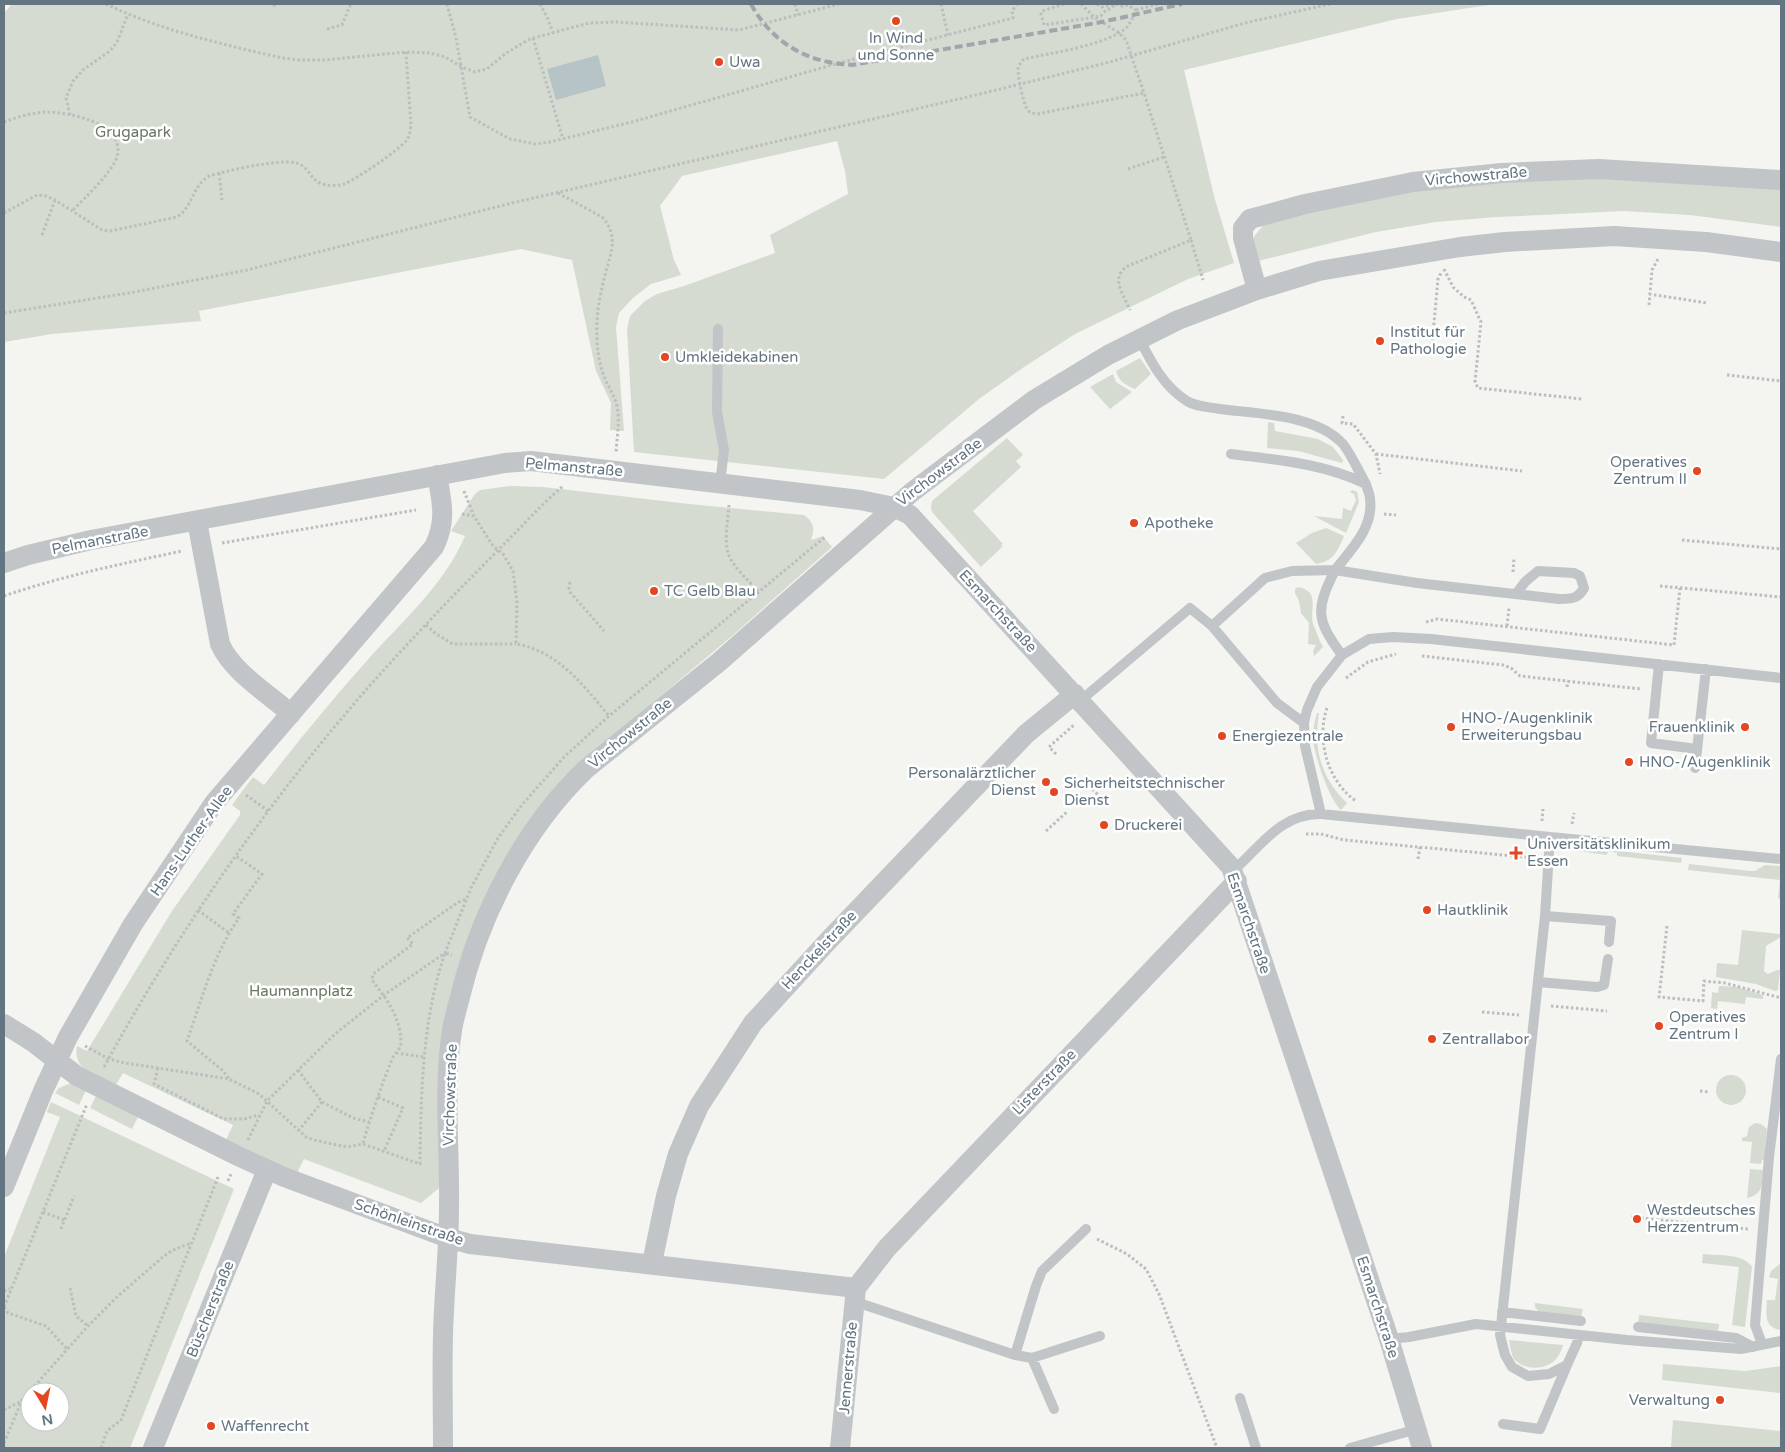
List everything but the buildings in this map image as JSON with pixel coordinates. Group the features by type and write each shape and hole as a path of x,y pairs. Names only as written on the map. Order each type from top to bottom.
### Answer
{"street":[{"name":"Virchowstraße","path":"1257,290 1243,238 1243,228 1250,220 1305,204 1414,182 1502,172 1599,169 1781,180"},
{"name":"Virchowstraße","path":"443,1448 443,1335 448,1238 448,1072 452,1030 462,988 477,940 495,898 526,842 568,786 586,769 719,662 894,507 1034,400 1108,355 1178,320 1257,290 1319,272 1460,247 1505,242 1614,236 1706,242 1781,252"},
{"name":"Pelmanstraße","path":"4,563 28,555 91,540 505,463 531,461 860,500 894,507"},
{"name":"Hans-Luther-Allee","path":"4,1187 43,1091 68,1037 144,908 214,804 434,547 441,530 443,511 437,476"},
{"name":"Esmarchstraße","path":"894,507 910,515 1078,705 1235,876 1389,1340 1422,1448"},
{"path":"197,521 223,652 238,669 291,714"},
{"name":"Henckelstraße","path":"652,1263 666,1196 678,1154 700,1106 753,1023 802,968 1026,734 1078,705"},
{"name":"Listerstraße","path":"855,1294 887,1248 1235,876"},
{"name":"Schönleinstraße","path":"4,1024 33,1042 77,1076 267,1170 448,1238 470,1244 652,1263 855,1294"},
{"name":"Büscherstraße","path":"152,1448 267,1170"},
{"name":"Jennerstraße","path":"840,1448 855,1294"}],"lane":[{"path":"718,329 717,412 724,450 720,484"},
{"path":"1139,338 1158,372 1169,386 1188,402 1204,407 1298,420 1321,428 1342,444 1366,484 1370,500 1369,520 1362,536 1336,570 1323,596 1321,614 1324,626 1332,642 1342,655"},
{"path":"1231,454 1300,463 1345,474 1366,484"},
{"path":"1212,626 1265,578 1292,571 1336,570 1416,583 1516,594 1572,599 1580,595 1584,588 1580,576 1574,573 1538,572 1516,594"},
{"path":"1078,705 1190,608 1212,626 1277,703 1304,723"},
{"path":"1321,814 1305,746 1304,723 1307,710 1317,686 1342,655 1369,639 1393,637 1431,639 1781,678"},
{"path":"1659,664 1651,743 1697,749"},
{"path":"1695,768 1706,669"},
{"path":"1235,876 1287,821 1307,814 1781,859"},
{"path":"1550,836 1545,916 1500,1326 1505,1355 1512,1367 1528,1376 1549,1374 1567,1365"},
{"path":"1545,916 1611,922 1609,942"},
{"path":"1538,982 1597,987 1604,985 1608,959"},
{"path":"1757,1346 1755,1325 1769,1157 1781,1059"},
{"path":"1015,1355 1042,1271 1086,1229"},
{"path":"855,1294 1015,1355 1032,1358 1100,1336"},
{"path":"1502,1312 1581,1321"},
{"path":"1389,1340 1476,1324 1627,1340 1741,1349 1781,1341"},
{"path":"1638,1327 1736,1338 1757,1346"},
{"path":"1504,1424 1540,1429 1579,1335"},
{"path":"1032,1358 1054,1409"},
{"path":"1240,1398 1256,1448"},
{"path":"1350,1448 1416,1429"}],"path":[{"path":"106,4 171,30 282,58 325,60 406,52 430,53 445,57 475,72 487,69 506,53 533,38 589,24 616,22 696,29 739,30 829,5 840,4"},
{"path":"327,29 342,25 350,6 349,4"},
{"path":"447,4 462,67 470,117 499,134 518,141 535,144 641,120 839,64 1013,18 1012,11 1017,4"},
{"path":"540,4 548,18 553,33"},
{"path":"795,4 798,15"},
{"path":"941,4 948,35"},
{"path":"1064,4 1042,11 1044,25 1101,16 1103,12 1115,4"},
{"path":"1081,4 1094,17 1119,33 1126,40 1203,280"},
{"path":"1097,4 1102,7 1115,4 1128,5 1136,10 1158,4"},
{"path":"4,313 120,295 247,270 557,193 1020,84 1131,56 1245,23 1330,4"},
{"path":"1136,10 1129,26 1106,40 1024,59 1018,69 1020,84 1027,109 1030,113 1037,114 1144,93"},
{"path":"70,115 66,98 73,81 92,63 110,51 128,14"},
{"path":"533,38 563,139"},
{"path":"4,213 37,196 46,196 73,210 96,227 110,231 177,217 185,212 200,181 219,173 289,162 298,163 306,168 316,181 322,184 344,184 356,178 400,146 410,133 406,52"},
{"path":"4,122 44,112 70,115 96,123 112,134 117,148 116,160 95,188 73,210"},
{"path":"1128,169 1164,157"},
{"path":"219,173 222,200"},
{"path":"557,193 602,217 608,223 613,237 612,252 601,290 598,330 601,370 614,395 617,406 618,432 616,454 597,469"},
{"path":"42,235 54,200"},
{"path":"1130,310 1118,282 1120,271 1191,240"},
{"path":"1649,305 1652,270 1659,258"},
{"path":"1443,261 1444,268 1453,287 1464,297 1471,300 1482,322 1475,382 1478,388 1582,399"},
{"path":"1432,345 1438,279 1444,268"},
{"path":"1649,294 1707,303"},
{"path":"1728,376 1781,381"},
{"path":"1376,454 1522,471"},
{"path":"108,1058 198,910 268,811 341,718 497,550 565,485"},
{"path":"464,491 474,516 492,546 503,554 515,576 516,644"},
{"path":"730,503 727,535 728,553 758,591"},
{"path":"216,544 416,510"},
{"path":"458,513 474,516"},
{"path":"1388,514 1396,515"},
{"path":"1682,540 1781,550"},
{"path":"4,596 42,583 94,570 188,550"},
{"path":"570,582 568,588 570,592 604,632"},
{"path":"1660,586 1781,597"},
{"path":"1425,622 1436,619 1674,645 1680,588"},
{"path":"1507,626 1510,604"},
{"path":"426,625 436,634 453,644 516,644 534,649 566,667 609,716"},
{"path":"1344,680 1368,662 1389,655 1401,654"},
{"path":"1420,656 1503,665 1511,668 1520,676 1656,691"},
{"path":"1567,686 1568,681"},
{"path":"1329,704 1326,710 1323,735 1328,763 1342,788 1360,803"},
{"path":"1056,754 1049,747 1078,705"},
{"path":"1081,779 1106,802"},
{"path":"241,792 268,811"},
{"path":"1535,821 1542,822 1543,809"},
{"path":"1046,831 1068,811"},
{"path":"1298,835 1321,834 1344,840 1538,858"},
{"path":"1418,859 1420,847"},
{"path":"229,1079 222,1070 187,1041 211,971 229,933 239,918 233,914 262,874 236,856"},
{"path":"363,1144 378,1097 401,1044 396,1017 390,1004 372,980 373,974 412,944 407,938 457,903 467,899"},
{"path":"198,910 229,933"},
{"path":"1667,926 1659,997 1703,1001 1704,981 1725,983 1781,998"},
{"path":"1535,1005 1607,1011"},
{"path":"1482,1012 1524,1016"},
{"path":"78,1042 108,1058 125,1063 229,1079 252,1089 267,1100 306,1137 347,1146 363,1144 420,1164"},
{"path":"396,1053 424,1057"},
{"path":"158,1068 154,1084 224,1119 244,1119 259,1115"},
{"path":"298,1070 322,1102 353,1118 369,1122"},
{"path":"1700,1091 1709,1092"},
{"path":"378,1097 403,1108 384,1151"},
{"path":"67,1349 46,1326 8,1314 4,1307 89,1098"},
{"path":"245,1145 267,1100"},
{"path":"299,1130 322,1102"},
{"path":"101,1448 107,1431 121,1420 218,1177"},
{"path":"61,1229 74,1196"},
{"path":"43,1212 64,1220"},
{"path":"1631,1218 1753,1230"},
{"path":"1086,1229 1094,1238 1127,1254 1146,1268 1159,1294 1217,1448"},
{"path":"38,1382 117,1297 164,1256 173,1250 191,1243"},
{"path":"4,1291 11,1288"},
{"path":"70,1288 76,1316 88,1326"},
{"path":"4,1410 20,1401"},
{"path":"4,1443 20,1405"}],"green space":[{"name":"Grugapark","path":"12,4 1495,4 1397,19 1184,70 1214,196 1234,263 1188,279 1075,334 979,399 884,479 634,452 627,329 630,316 645,301 657,294 775,253 770,235 848,194 845,171 837,141 682,176 660,206 674,260 681,275 651,284 633,298 619,313 616,327 624,431 610,430 611,403 596,371 572,260 521,249 199,311 201,321 52,334 4,342 4,13"},
{"path":"1592,176 1781,189 1781,227 1690,215 1624,211 1497,217 1436,222 1376,232 1258,261 1253,238 1264,224 1305,212 1403,192 1485,182"},
{"path":"1140,358 1151,374 1135,389 1126,385 1117,375 1116,371"},
{"path":"1113,374 1116,382 1132,392 1110,409 1090,387"},
{"path":"1268,422 1274,423 1275,431 1318,439 1333,447 1343,460 1342,463 1298,451 1267,448"},
{"path":"1007,438 1023,455 1016,461 1021,467 973,511 1003,544 981,567 932,512 932,501"},
{"name":"Haumannplatz","path":"510,486 543,487 804,515 813,526 811,540 823,536 832,547 732,636 606,742 475,927 439,1153 439,1188 421,1203 304,1159 297,1173 225,1142 233,1125 123,1073 114,1088 94,1077 78,1061 76,1054 77,1046 87,1051 172,911 240,815 240,811 232,805 253,777 264,785 338,694 433,588 456,554 465,536 451,531 475,494 480,490"},
{"path":"1352,490 1357,492 1359,502 1346,533 1314,516 1342,519 1343,508 1351,511 1356,500 1354,494 1350,492"},
{"path":"1326,528 1344,536 1331,558 1316,564 1296,543 1312,533"},
{"path":"1298,587 1305,589 1312,597 1313,624 1323,647 1314,656 1313,651 1316,645 1308,644 1309,623 1301,613 1299,601 1295,593 1295,589"},
{"path":"1317,713 1319,713 1317,726 1318,751 1325,773 1347,803 1341,810 1336,805 1327,788 1317,757 1313,740"},
{"path":"1577,847 1682,858 1681,863 1617,856 1617,853 1608,851 1607,855 1577,851"},
{"path":"1689,864 1751,871 1755,871 1765,865 1781,866 1781,899 1778,898 1780,880 1688,870"},
{"path":"1742,930 1781,934 1781,937 1766,946 1764,971 1768,974 1780,970 1778,990 1775,991 1756,984 1716,977 1717,963 1738,965"},
{"path":"1719,986 1738,987 1763,995 1763,999 1746,997 1745,1004 1718,1001 1717,1009 1711,1008 1712,992 1718,993"},
{"path":"1731,1075 1737,1076 1745,1084 1745,1096 1737,1104 1731,1105 1725,1104 1717,1096 1716,1090 1717,1084 1725,1076"},
{"path":"71,1083 86,1090 79,1105 55,1093 59,1088"},
{"path":"96,1096 138,1117 132,1129 90,1108"},
{"path":"51,1102 234,1189 130,1448 4,1448 4,1257 60,1117 47,1112"},
{"path":"1755,1123 1761,1124 1767,1129 1764,1160 1762,1160 1761,1164 1750,1163 1752,1142 1742,1141 1742,1138 1747,1136 1749,1127"},
{"path":"1750,1169 1763,1170 1762,1180 1759,1192 1747,1198"},
{"path":"1703,1254 1737,1257 1743,1259 1752,1267 1745,1327 1732,1325 1739,1267 1702,1263"},
{"path":"1781,1254 1781,1330 1775,1329 1769,1323 1766,1310 1767,1300 1775,1300 1778,1279 1769,1277 1771,1271 1780,1264"},
{"path":"1535,1303 1583,1309 1581,1317 1539,1312 1535,1307"},
{"path":"1639,1315 1719,1324 1718,1331 1638,1323"},
{"path":"1509,1340 1563,1345 1555,1361 1546,1366 1531,1368 1522,1365 1514,1359"},
{"path":"1663,1364 1745,1371 1781,1366 1781,1393 1662,1380"},
{"path":"1673,1420 1781,1431 1781,1448 1671,1448"}],"shaded area":[{"path":"598,55 606,86 556,100 547,69"}],"railway":[{"path":"751,4 765,25 783,42 794,49 817,59 852,65 1102,22 1182,4"}],"place":[{"name":"In Wind und Sonne","path":"896,21"},
{"name":"Uwa","path":"719,62"},
{"name":"Institut für Pathologie","path":"1380,341"},
{"name":"Umkleidekabinen","path":"665,357"},
{"name":"Operatives Zentrum II","path":"1697,471"},
{"name":"Apotheke","path":"1134,523"},
{"name":"TC Gelb Blau","path":"654,591"},
{"name":"HNO-/Augenklinik Erweiterungsbau","path":"1451,727"},
{"name":"Frauenklinik","path":"1745,727"},
{"name":"Energiezentrale","path":"1222,736"},
{"name":"HNO-/Augenklinik","path":"1629,762"},
{"name":"Personalärztlicher Dienst","path":"1046,782"},
{"name":"Sicherheitstechnischer Dienst","path":"1054,792"},
{"name":"Druckerei","path":"1104,825"},
{"name":"Universitätsklinikum Essen","path":"1516,853"},
{"name":"Hautklinik","path":"1427,910"},
{"name":"Operatives Zentrum I","path":"1659,1026"},
{"name":"Zentrallabor","path":"1432,1039"},
{"name":"Westdeutsches Herzzentrum","path":"1637,1219"},
{"name":"Verwaltung","path":"1720,1400"},
{"name":"Waffenrecht","path":"211,1426"}]}
